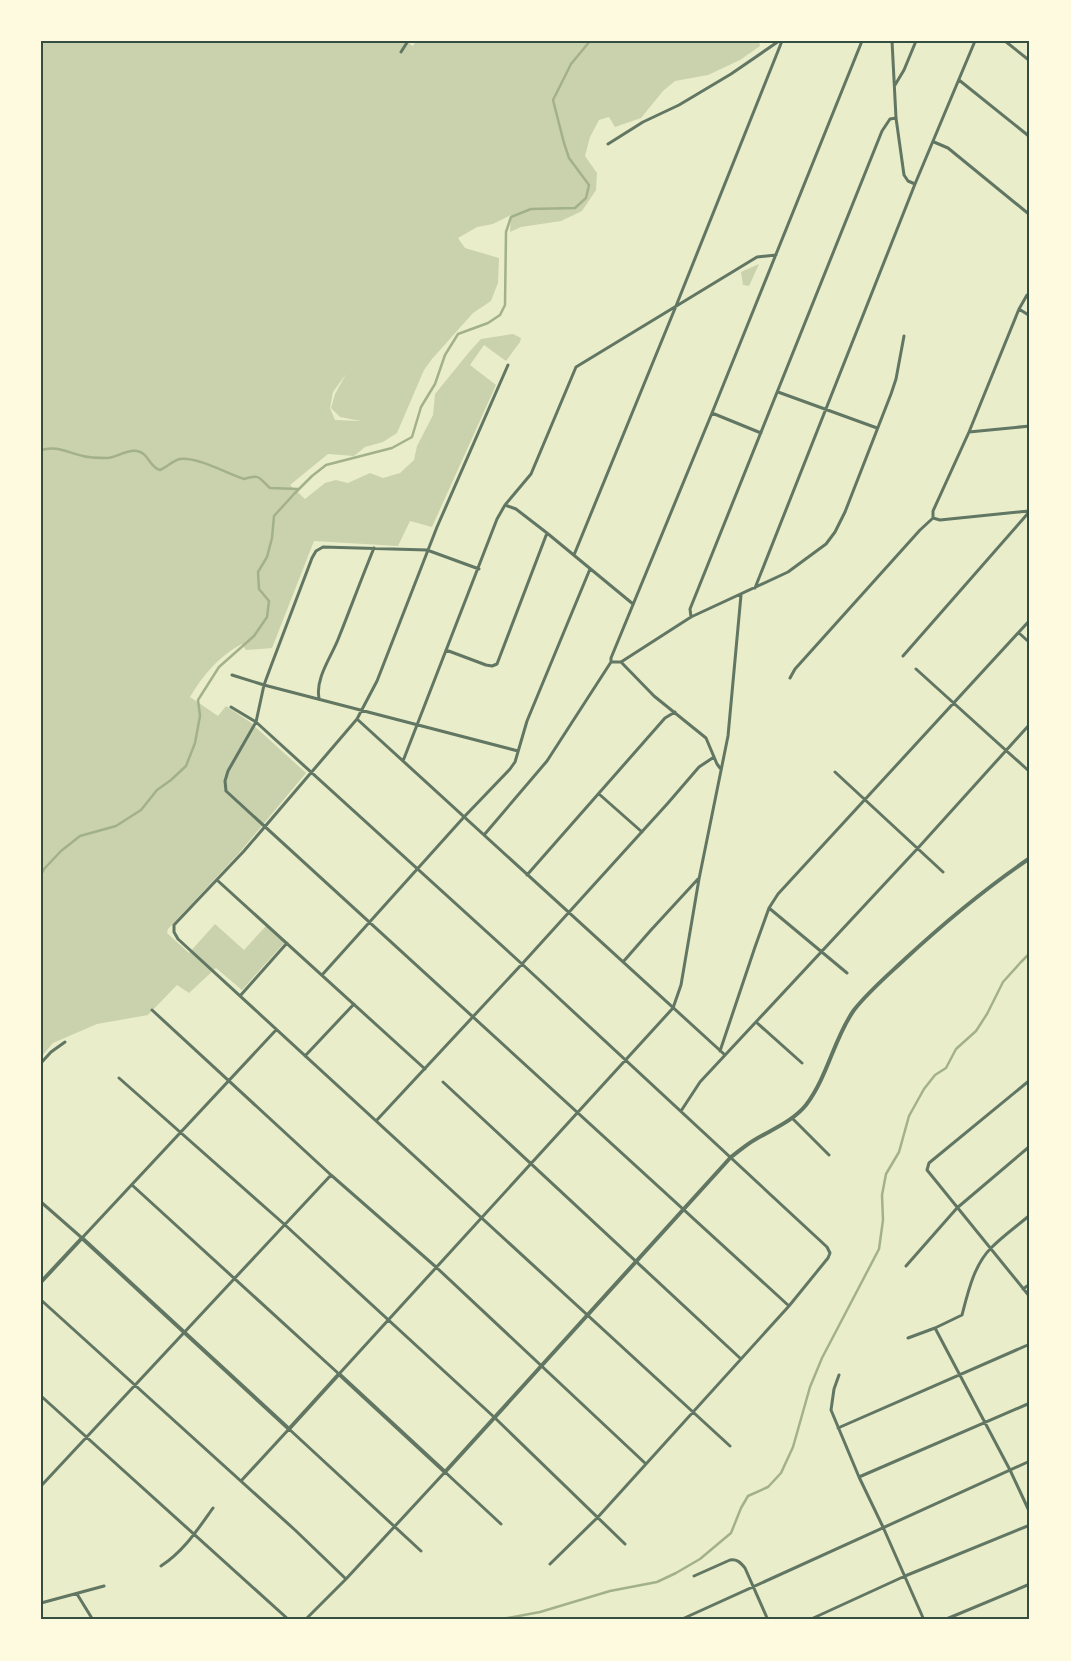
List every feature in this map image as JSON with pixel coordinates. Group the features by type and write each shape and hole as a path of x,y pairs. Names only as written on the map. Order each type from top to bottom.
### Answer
{"street":[{"path":"401,52 408,41"},
{"path":"608,144 731,74 780,41"},
{"path":"574,555 676,306 780,41"},
{"path":"484,835 547,760 611,662 862,41"},
{"path":"892,41 896,118 904,175 908,181 916,184"},
{"path":"894,85 904,70 916,41"},
{"path":"756,588 916,184 975,41"},
{"path":"1004,41 1029,59"},
{"path":"959,80 1030,137"},
{"path":"691,617 690,609 882,132 890,120 896,118"},
{"path":"934,142 948,148 1030,215"},
{"path":"403,761 497,519 505,505 531,474 576,367 758,257 776,255"},
{"path":"790,678 795,669 860,596 933,518 933,511 969,432 1019,309 1027,295"},
{"path":"1019,309 1030,316"},
{"path":"611,662 621,662 691,617 788,572 826,544 845,512 896,379 904,336"},
{"path":"508,365 427,550 377,682 363,711 244,851 174,925 174,932 178,939 276,1030 730,1446"},
{"path":"778,392 877,428"},
{"path":"712,414 762,433"},
{"path":"969,432 1030,426"},
{"path":"505,505 516,509 633,604"},
{"path":"933,518 940,520 1030,511"},
{"path":"903,656 1030,511"},
{"path":"446,650 486,665 492,666 497,664 546,533"},
{"path":"478,569 427,550 323,547 316,551 264,685 256,722 228,771 225,781 226,791 789,1306"},
{"path":"318,698 320,683 374,548"},
{"path":"322,975 464,817 510,770 515,762 527,720 590,569"},
{"path":"241,1481 673,1008 681,985 698,879 728,736 741,595"},
{"path":"720,1051 769,908 778,894 1030,620"},
{"path":"1019,633 1030,643"},
{"path":"621,662 654,696 706,738 720,768"},
{"path":"916,669 1030,772"},
{"path":"232,674 264,685 518,751"},
{"path":"231,707 256,722 522,964 828,1247 830,1253 828,1258 789,1306 598,1517 550,1564"},
{"path":"527,874 665,718 675,712"},
{"path":"357,719 725,1055"},
{"path":"681,1111 695,1089 725,1055 918,848 1030,724"},
{"path":"376,1121 569,913 699,767 714,757"},
{"path":"835,772 943,872"},
{"path":"599,794 642,832"},
{"path":"305,1620 395,1526 731,1157 792,1118 806,1105 815,1091 854,1010 872,990 967,905 1030,858"},
{"path":"623,962 698,879"},
{"path":"217,880 425,1069"},
{"path":"769,908 847,973"},
{"path":"240,996 288,943"},
{"path":"305,1056 354,1004"},
{"path":"152,1010 331,1175 436,1267 646,1464"},
{"path":"756,1022 802,1063"},
{"path":"41,1282 276,1030"},
{"path":"41,1063 51,1052 65,1042"},
{"path":"119,1078 284,1224 494,1416 625,1544"},
{"path":"1030,1080 929,1163 927,1170 1030,1297"},
{"path":"443,1082 741,1359"},
{"path":"792,1118 829,1155"},
{"path":"906,1266 957,1208 1030,1146"},
{"path":"41,1486 331,1175"},
{"path":"132,1185 501,1524"},
{"path":"41,1202 185,1332 421,1551"},
{"path":"908,1338 962,1315 971,1283 984,1257 991,1248 1030,1215"},
{"path":"1024,1289 1030,1284"},
{"path":"41,1300 295,1530 346,1579"},
{"path":"935,1328 1010,1470 1030,1513"},
{"path":"838,1428 1030,1344"},
{"path":"839,1375 834,1389 831,1410 859,1477 883,1526 924,1620"},
{"path":"41,1396 289,1620"},
{"path":"859,1477 1030,1403"},
{"path":"680,1620 883,1526 1030,1461"},
{"path":"161,1566 172,1559 213,1508"},
{"path":"809,1620 905,1576 1030,1524"},
{"path":"694,1576 736,1559 745,1568 768,1620"},
{"path":"944,1620 1030,1584"},
{"path":"41,1603 104,1586"},
{"path":"77,1594 93,1620"}],"green space":[{"path":"41,41 405,41 413,46 416,41 759,41 760,46 740,60 708,75 675,81 663,91 641,118 615,127 609,117 599,120 590,137 585,156 597,173 596,190 582,211 561,221 521,227 510,232 511,215 493,224 477,227 458,238 465,248 499,258 498,283 491,301 473,313 424,370 397,433 383,442 365,447 354,456 328,454 290,485 305,499 325,483 336,480 348,483 370,473 383,478 400,473 414,460 417,446 433,415 435,394 470,351 481,339 513,334 521,338 506,361 484,345 470,365 496,385 432,527 410,521 398,546 314,541 272,648 246,650 242,644 226,654 212,667 190,697 218,716 226,706 250,722 306,773 240,852 168,929 167,933 189,953 215,924 244,950 266,926 285,942 242,990 216,968 189,993 177,985 148,1015 97,1024 53,1043 41,1057","holes":["346,374 335,394 331,408 340,417 361,421 335,420 330,408 333,392"]},
{"path":"759,264 749,286 743,285 741,272"}],"waterway":[{"path":"41,875 44,869 61,851 80,836 116,826 141,810 157,790 186,766 195,743 200,716 198,700 219,667 254,636 267,617 269,601 259,589 258,572 267,557 272,538 274,516 312,476 326,465 392,448 412,437 421,407 435,384 445,355 458,334 488,323 500,315 505,305 506,232 511,217 531,209 575,208 586,198 589,185 569,158 553,100 571,64 590,41"},
{"path":"41,450 52,448 86,457 101,458 111,458 129,451 137,451 144,454 153,466 160,470 180,459 195,460 244,479 256,477 261,479 270,488 298,489"},
{"path":"497,1620 540,1612 610,1591 657,1582 676,1573 700,1559 731,1533 748,1496 768,1487 781,1473 793,1447 810,1387 822,1358 879,1249 883,1220 882,1195 886,1174 899,1152 909,1116 924,1089 935,1075 946,1068 956,1049 976,1031 1003,982 1030,953"}]}
